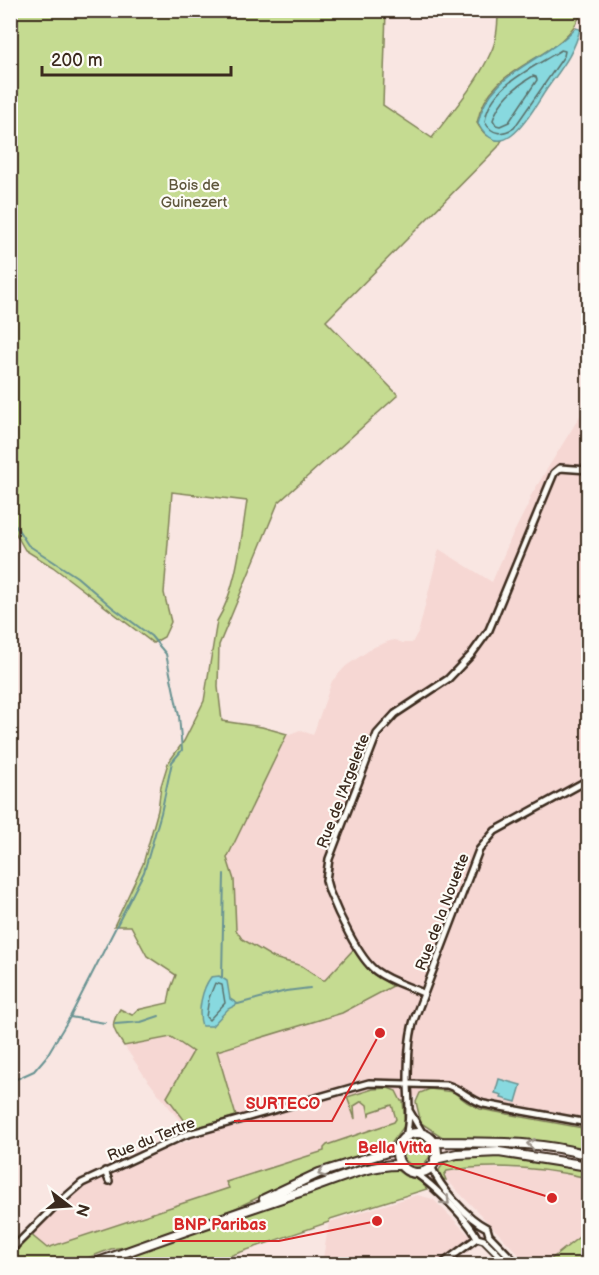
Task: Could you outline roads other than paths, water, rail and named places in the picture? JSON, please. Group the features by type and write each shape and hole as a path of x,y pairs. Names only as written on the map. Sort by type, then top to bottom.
{"main road":[{"path":"236,1213 319,1173 397,1149 406,1137 415,1133 423,1134 433,1142 436,1150 433,1162 424,1172 415,1173 401,1165 397,1157 397,1149"},
{"path":"433,1142 515,1142 569,1149 588,1155"},
{"path":"433,1162 457,1154 499,1152 588,1166"},
{"path":"93,1264 362,1171 388,1164 401,1165"}],"street":[{"name":"Rue de l'Argelette","path":"423,993 383,975 369,964 359,950 328,891 326,880 329,859 377,734 395,714 462,667 481,643 497,614 554,473 560,468 588,470"},
{"name":"Rue de la Nouette","path":"406,1137 411,1030 423,993 479,850 495,831 588,780"},
{"name":"Rue du Tertre","path":"10,1251 67,1195 82,1183 105,1171 185,1135 369,1083 447,1085 458,1088 474,1100 484,1104 588,1123"},
{"name":"Rue de la Nouette","path":"409,1111 416,1126 423,1134"},
{"path":"433,1162 440,1185 481,1226 487,1228 481,1236 442,1264"},
{"name":"Rue du Tertre","path":"105,1171 109,1181"},
{"path":"415,1173 430,1184 508,1264"},
{"path":"481,1226 481,1236"},
{"path":"481,1236 517,1264"}],"water":[{"path":"575,28 580,29 570,54 525,122 507,138 497,140 488,136 478,123 493,91 505,79 563,40"},
{"path":"219,976 227,981 230,999 238,1004 228,1009 212,1026 202,1026 200,1007 203,994 211,977"},
{"path":"499,1079 521,1085 516,1102 501,1098 502,1095 495,1093"}],"waterway":[{"path":"10,517 28,545 77,577 151,636 166,654 179,716 182,750 172,762 161,813 144,872 70,1017"},
{"path":"222,977 224,874"},
{"path":"238,1004 286,991 310,988"},
{"path":"115,1024 141,1022 159,1016"},
{"path":"10,1082 34,1071 46,1057 70,1017 105,1023"}],"place":[{"name":"SURTECO","path":"380,1033"},
{"name":"Bella Vitta","path":"552,1198"},
{"name":"BNP Paribas","path":"377,1221"}],"park label":[{"name":"Bois de Guinezert","path":"194,194"}]}
